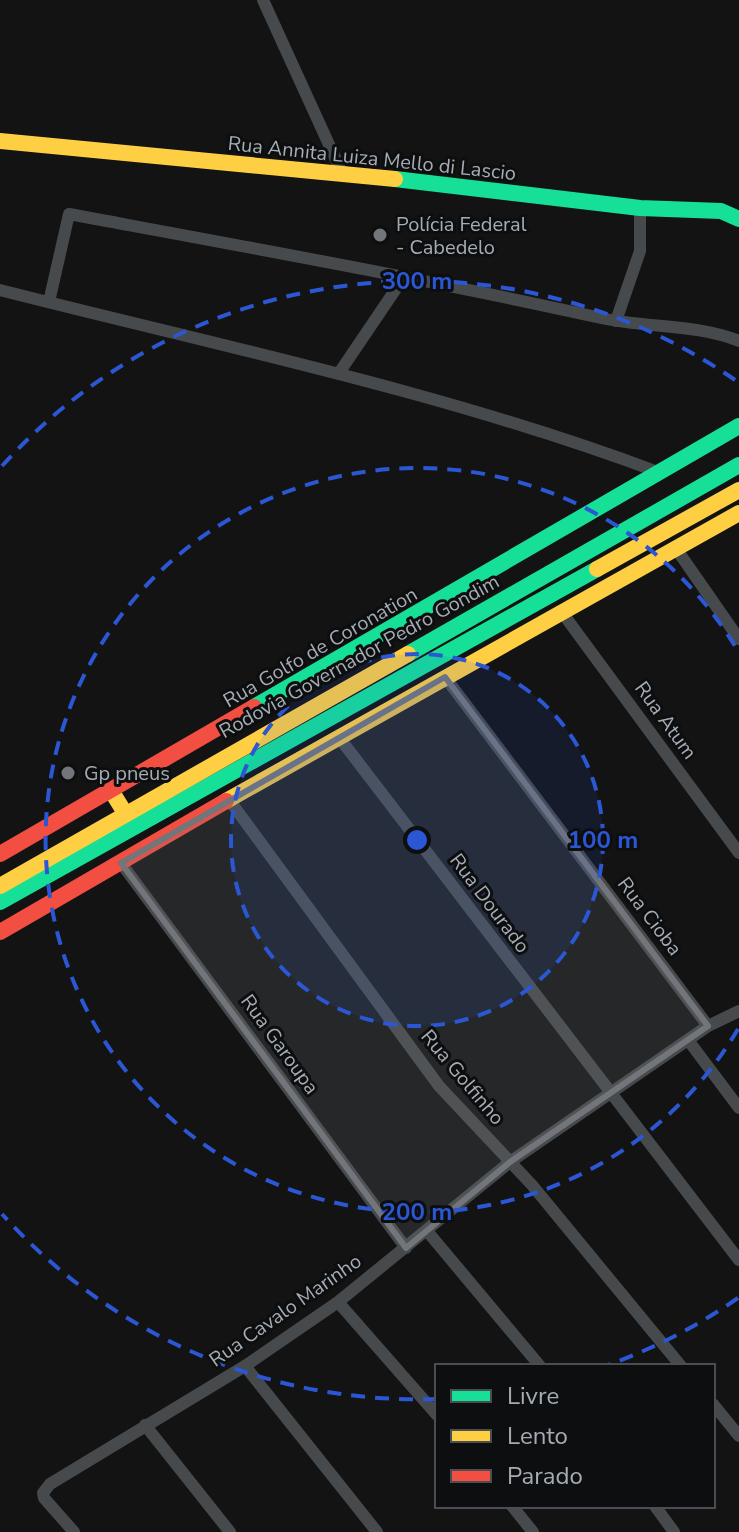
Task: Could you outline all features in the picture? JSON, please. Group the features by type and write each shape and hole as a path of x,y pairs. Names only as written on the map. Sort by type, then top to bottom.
{"main road":[{"name":"Rua Annita Luiza Mello di Lascio","path":"0,141 342,173 640,208 721,211 739,219"},
{"name":"Rua Golfo de Coronation","path":"0,854 112,792 739,426"},
{"name":"Rodovia Governador Pedro Gondim","path":"0,886 739,465"},
{"name":"Rodovia Governador Pedro Gondim","path":"0,902 739,490"},
{"path":"0,932 338,736 739,513"},
{"path":"112,792 125,813"}],"street":[{"path":"263,0 342,173"},
{"path":"616,321 640,251 640,208"},
{"path":"49,302 69,214 404,277 651,328 692,329 739,341"},
{"path":"339,373 404,277"},
{"path":"0,290 339,373 591,447 658,472"},
{"path":"675,547 739,639"},
{"name":"Rua Atum","path":"561,611 739,853"},
{"name":"Rua Cioba","path":"445,677 708,1026"},
{"name":"Rua Dourado","path":"338,736 739,1260"},
{"name":"Rua Golfinho","path":"230,801 439,1086 510,1162 679,1364"},
{"name":"Rua Garoupa","path":"121,863 406,1248"},
{"name":"Rua Cavalo Marinho","path":"74,1532 43,1493 50,1484 245,1366 338,1302 510,1162 708,1026 739,1011"},
{"path":"688,1040 739,1108"},
{"path":"427,1231 538,1364"},
{"path":"338,1302 435,1413"},
{"path":"245,1366 377,1532"},
{"path":"715,1406 739,1436"},
{"path":"145,1425 230,1532"},
{"path":"514,1508 533,1532"},
{"path":"656,1508 674,1532"}],"highlighted area":[{"path":"445,677 708,1026 510,1162 406,1248 121,863"}],"traffic: fast":[{"path":"395,179 640,208 721,211 739,219"},
{"path":"254,707 739,426"},
{"path":"408,654 739,465"},
{"path":"0,902 597,569"}],"traffic: slow":[{"path":"0,141 395,179"},
{"path":"597,569 739,490"},
{"path":"226,801 739,513"},
{"path":"0,886 408,654"},
{"path":"112,792 125,813"}],"traffic: jam":[{"path":"0,854 254,707"},
{"path":"0,932 226,801"}],"place":[{"name":"Polícia Federal - Cabedelo","path":"380,235"},
{"name":"Gp pneus","path":"68,773"}]}
